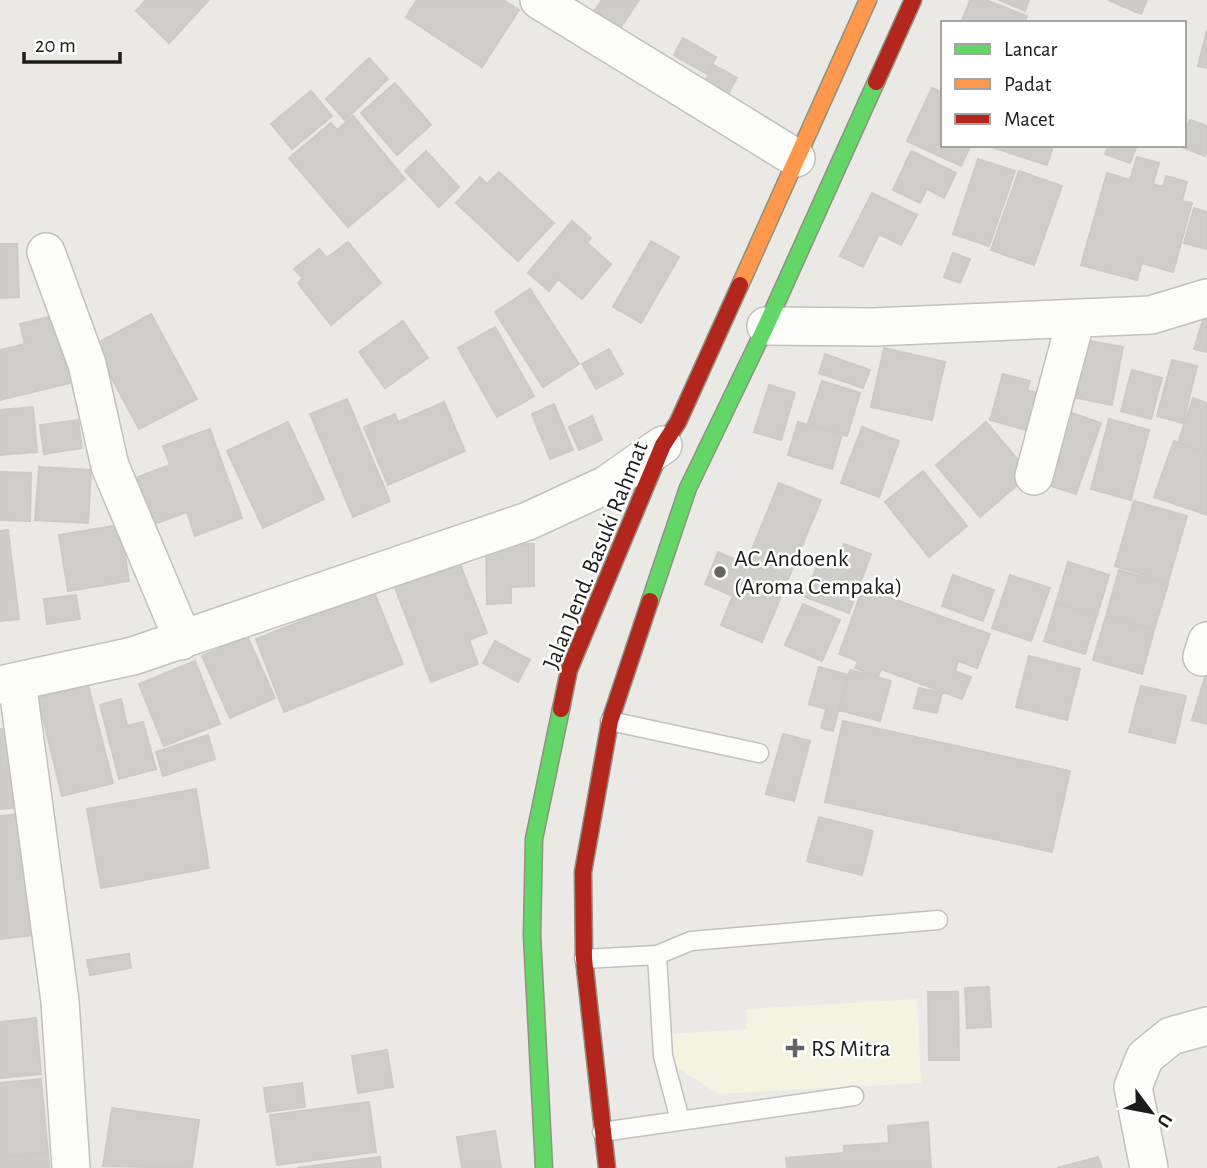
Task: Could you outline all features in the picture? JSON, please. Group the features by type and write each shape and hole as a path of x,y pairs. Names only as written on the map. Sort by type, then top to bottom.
{"main road":[{"name":"Jalan Jend. Basuki Rahmat","path":"544,1168 548,1141 532,934 534,839 569,670 663,446 678,422 704,366 868,0"},
{"path":"607,1168 596,1133 584,959 583,872 610,721 688,488 766,326 913,0"}],"street":[{"path":"539,0 796,158"},
{"path":"46,252 87,364 110,466 176,623 181,641"},
{"path":"766,326 874,327 1151,315 1207,298"},
{"path":"1034,476 1076,319"},
{"path":"71,1168 60,1000 8,683 133,656 528,521 606,485 663,446"},
{"path":"1149,1168 1133,1087 1145,1057 1171,1036 1207,1026"}],"lane":[{"path":"610,721 759,752"},
{"path":"584,959 657,955 691,941 938,920"},
{"path":"657,955 663,1056 680,1120"},
{"path":"596,1133 854,1096"}],"shaded area":[{"name":"RS Mitra","path":"917,999 921,1083 718,1094 670,1063 669,1034 747,1029 746,1009"}],"building":[{"path":"146,0 209,0 169,43 136,11"},
{"path":"417,0 503,0 519,10 482,67 406,17"},
{"path":"602,0 639,0 610,43 584,26"},
{"path":"970,0 986,0 1027,16 1026,21 962,21"},
{"path":"999,0 1029,0 1025,11"},
{"path":"1108,0 1147,0 1141,14"},
{"path":"1207,30 1207,68 1198,66"},
{"path":"683,38 716,57 707,74 674,55"},
{"path":"369,58 388,79 345,120 326,99"},
{"path":"714,65 737,78 723,103 700,90"},
{"path":"395,83 431,125 397,155 361,113"},
{"path":"932,88 941,92 941,147 970,147 961,166 907,141"},
{"path":"311,91 332,116 292,149 271,124"},
{"path":"353,116 405,179 348,227 289,158 331,123 337,130"},
{"path":"1190,120 1207,126 1205,156 1182,147 1186,147 1186,129"},
{"path":"991,147 1053,147 1047,165"},
{"path":"1108,147 1136,147 1130,163 1105,154"},
{"path":"426,151 459,187 439,207 405,171"},
{"path":"911,151 956,173 944,198 927,189 920,203 893,190"},
{"path":"1137,157 1159,163 1153,184 1163,187 1166,176 1187,182 1182,201 1192,203 1173,272 1142,263 1137,280 1081,265 1107,173 1130,180"},
{"path":"978,159 1015,171 989,246 953,234"},
{"path":"1019,171 1062,186 1034,265 991,250"},
{"path":"499,172 554,223 518,261 456,203 480,177 487,184"},
{"path":"872,193 917,215 901,245 879,234 863,267 840,256"},
{"path":"1194,208 1207,212 1207,249 1184,243"},
{"path":"572,221 591,238 587,243 611,264 582,299 558,279 549,291 528,273"},
{"path":"651,241 679,257 641,323 613,307"},
{"path":"348,242 381,283 331,325 298,283 303,278 294,269 319,249 327,258"},
{"path":"0,244 17,244 19,297 0,298"},
{"path":"953,253 970,259 960,283 944,277"},
{"path":"530,289 579,364 543,387 495,312"},
{"path":"1207,307 1207,352 1194,349"},
{"path":"151,314 197,399 139,429 94,345"},
{"path":"53,316 70,383 0,400 0,350 25,344 20,324"},
{"path":"403,321 428,358 385,388 359,352"},
{"path":"495,327 534,396 497,417 458,348"},
{"path":"1084,340 1123,347 1112,405 1073,397"},
{"path":"884,348 945,362 932,420 871,407"},
{"path":"609,349 623,374 596,389 582,364"},
{"path":"825,354 870,370 863,388 819,373"},
{"path":"1172,360 1197,366 1183,423 1157,416"},
{"path":"1132,370 1162,378 1151,419 1121,411"},
{"path":"1003,374 1030,381 1027,390 1043,395 1033,432 990,420"},
{"path":"822,381 860,393 847,436 808,423"},
{"path":"769,385 795,393 781,440 754,432"},
{"path":"1193,398 1207,403 1207,453 1178,443"},
{"path":"347,399 390,501 353,517 310,414"},
{"path":"444,402 465,451 388,485 364,427 395,414 398,422"},
{"path":"554,404 573,450 550,459 532,414"},
{"path":"33,407 37,452 0,455 0,410"},
{"path":"1069,412 1101,423 1076,494 1045,484"},
{"path":"592,416 602,440 579,450 569,427"},
{"path":"1109,419 1149,430 1131,500 1091,489"},
{"path":"78,420 82,448 44,454 40,425"},
{"path":"288,422 324,499 263,528 227,451"},
{"path":"798,422 842,435 832,469 788,455"},
{"path":"986,422 1030,474 980,517 936,465"},
{"path":"862,427 899,441 879,497 841,483"},
{"path":"210,429 242,518 195,536 187,512 146,527 130,480 170,465 163,446"},
{"path":"1174,441 1207,453 1207,515 1154,497"},
{"path":"39,467 91,470 88,523 35,520"},
{"path":"923,471 967,526 929,557 885,502"},
{"path":"0,472 31,473 30,521 0,520"},
{"path":"779,483 821,500 762,642 721,625 733,596 705,584 718,552 746,564"},
{"path":"1134,501 1187,516 1168,582 1115,566"},
{"path":"120,525 129,581 68,591 59,535"},
{"path":"8,530 19,619 0,621 0,531"},
{"path":"534,544 534,586 511,587 511,603 487,604 486,545"},
{"path":"844,544 871,554 849,613 805,597 821,555 838,561"},
{"path":"458,559 487,633 469,640 478,664 431,682 394,585"},
{"path":"1068,562 1109,575 1097,615 1056,603"},
{"path":"1119,570 1168,584 1154,630 1106,616"},
{"path":"953,575 994,590 983,621 942,606"},
{"path":"1010,575 1050,588 1031,641 992,628"},
{"path":"863,588 990,634 977,668 958,661 955,671 971,677 962,699 881,669 878,677 855,668 858,661 839,654"},
{"path":"374,592 403,664 284,712 256,639"},
{"path":"76,595 80,619 47,624 44,599"},
{"path":"1056,603 1097,615 1085,654 1044,641"},
{"path":"803,604 840,620 822,661 785,645"},
{"path":"1106,616 1154,630 1142,674 1093,660"},
{"path":"247,636 275,698 230,718 202,656"},
{"path":"495,641 530,660 518,682 483,663"},
{"path":"1029,656 1080,669 1067,720 1016,707"},
{"path":"195,661 220,724 164,746 139,684"},
{"path":"819,667 848,675 833,731 821,728 826,709 809,704"},
{"path":"850,670 891,681 880,721 839,710"},
{"path":"1207,670 1207,724 1192,720"},
{"path":"88,685 113,783 62,796 38,698"},
{"path":"1141,686 1186,696 1175,743 1129,732"},
{"path":"919,688 942,693 937,713 914,708"},
{"path":"121,699 127,726 143,722 156,769 119,779 100,705"},
{"path":"843,721 1070,771 1052,852 825,802"},
{"path":"17,728 24,807 0,809 0,729"},
{"path":"783,734 810,741 794,801 766,794"},
{"path":"208,735 215,759 163,776 156,752"},
{"path":"196,789 209,868 101,888 87,809"},
{"path":"22,814 34,935 0,939 0,816"},
{"path":"819,817 873,831 862,875 807,861"},
{"path":"129,954 131,968 90,975 87,960"},
{"path":"989,987 991,1027 967,1028 965,988"},
{"path":"928,992 958,992 959,1060 929,1060"},
{"path":"36,1018 41,1074 0,1078 0,1022"},
{"path":"387,1050 393,1087 358,1093 352,1056"},
{"path":"41,1079 48,1153 0,1158 0,1083"},
{"path":"302,1083 305,1107 267,1112 264,1088"},
{"path":"369,1102 376,1152 277,1165 270,1115"},
{"path":"112,1108 199,1120 192,1168 103,1166"},
{"path":"928,1122 931,1168 787,1168 786,1158 844,1153 844,1146 889,1143 888,1126"},
{"path":"495,1131 501,1168 462,1168 457,1137"},
{"path":"48,1153 49,1168 0,1168 0,1158"},
{"path":"380,1157 381,1168 297,1168"},
{"path":"1098,1157 1102,1168 1057,1168"}],"traffic: fast":[{"path":"650,601 688,488 766,326 876,82"},
{"path":"544,1168 532,935 534,839 561,709"}],"traffic: slow":[{"path":"740,285 868,0"}],"traffic: jam":[{"path":"876,82 913,0"},
{"path":"561,709 569,670 663,445 678,422 740,285"},
{"path":"607,1168 584,959 583,872 610,721 650,601"}],"place":[{"name":"AC Andoenk (Aroma Cempaka)","path":"720,572"},
{"name":"RS Mitra","path":"795,1048"}]}
